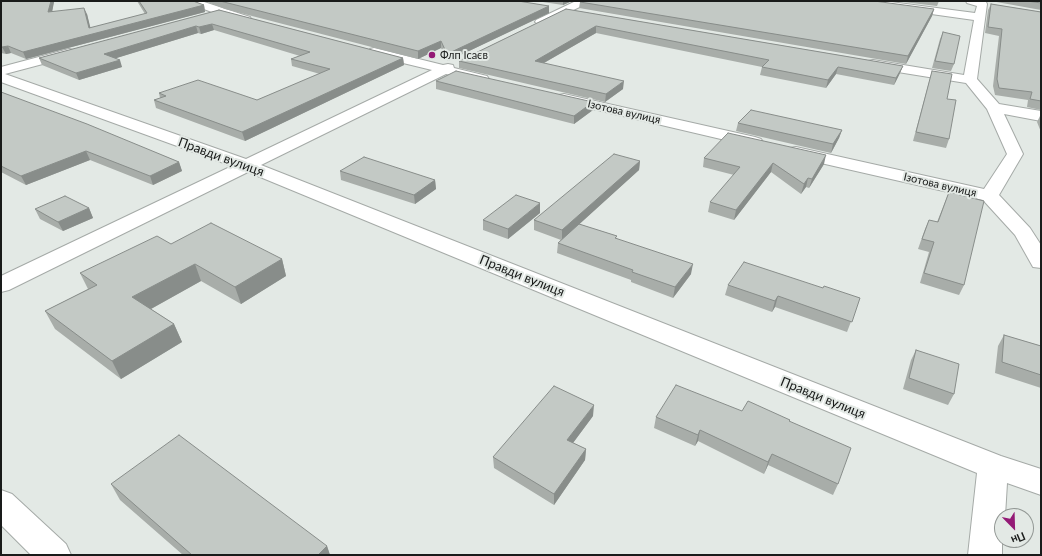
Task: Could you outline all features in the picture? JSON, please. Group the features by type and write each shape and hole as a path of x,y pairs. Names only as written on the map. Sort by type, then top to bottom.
{"street":[{"path":"192,1 221,12 259,22"},
{"path":"860,1 981,7 970,80"},
{"path":"543,7 564,11"},
{"path":"528,28 564,11 586,8"},
{"path":"198,18 221,12"},
{"path":"359,48 443,70 497,82"},
{"path":"1,71 77,51"},
{"path":"1,285 464,60"},
{"path":"861,62 970,80 994,108 1015,154 989,196 1023,232 1041,262"},
{"name":"Правди вулиця","path":"1,77 248,166 993,466 1041,482"},
{"name":"Ізотова вулиця","path":"551,95 766,144"},
{"path":"994,108 1041,116"},
{"name":"Ізотова вулиця","path":"781,148 989,196"},
{"path":"985,555 993,466"},
{"path":"1,504 54,555"}],"building":[{"path":"1,1 51,1 48,12 84,8 89,28 147,13 139,1 193,1 204,5 23,52 8,46 1,47"},
{"path":"220,1 518,1 549,6 447,54 441,41 418,51"},
{"path":"874,1 934,9 908,56 580,2"},
{"path":"1027,1 1041,1 1041,3"},
{"path":"991,4 1041,12 1041,101 1030,99 1032,92 999,88 997,79 1002,29 988,27"},
{"path":"566,9 903,66 896,78 838,67 828,80 762,67 769,60 596,26 535,61 624,81 606,94 459,61"},
{"path":"219,10 403,58 242,132 154,100 166,96 159,93 198,80 257,100 330,69 291,59 310,52 212,24 199,27 196,26 104,54 120,60 76,73 39,58"},
{"path":"943,32 960,36 954,64 935,61"},
{"path":"456,71 593,102 574,116 436,81"},
{"path":"932,71 952,74 947,99 956,100 949,139 916,132"},
{"path":"1,92 87,124 179,162 150,176 86,151 21,176 1,166"},
{"path":"751,110 842,130 833,144 738,123"},
{"path":"728,133 826,155 812,179 808,178 804,184 773,163 736,210 710,202 740,167 704,158"},
{"path":"614,154 640,161 562,230 534,220"},
{"path":"364,157 435,180 414,195 340,171"},
{"path":"949,192 984,201 964,285 924,273 934,242 922,239 929,220 938,222"},
{"path":"516,195 540,203 508,229 483,220"},
{"path":"65,196 89,208 58,222 35,209"},
{"path":"211,223 282,259 235,287 195,264 132,297 174,324 112,361 45,311 97,285 80,273 157,236 171,244"},
{"path":"579,224 617,236 615,238 693,264 675,287 558,243"},
{"path":"744,262 823,288 824,286 860,298 852,322 778,296 775,301 728,285"},
{"path":"1004,335 1041,346 1041,375 1002,362"},
{"path":"916,350 959,364 954,394 909,378"},
{"path":"676,385 742,411 748,401 851,448 838,484 772,454 768,462 700,430 698,435 656,417"},
{"path":"554,386 594,405 567,440 586,449 554,494 493,457"},
{"path":"179,435 327,546 318,555 192,555 111,484"}],"place":[{"name":"Флп Ісаєв","path":"432,55"}]}
